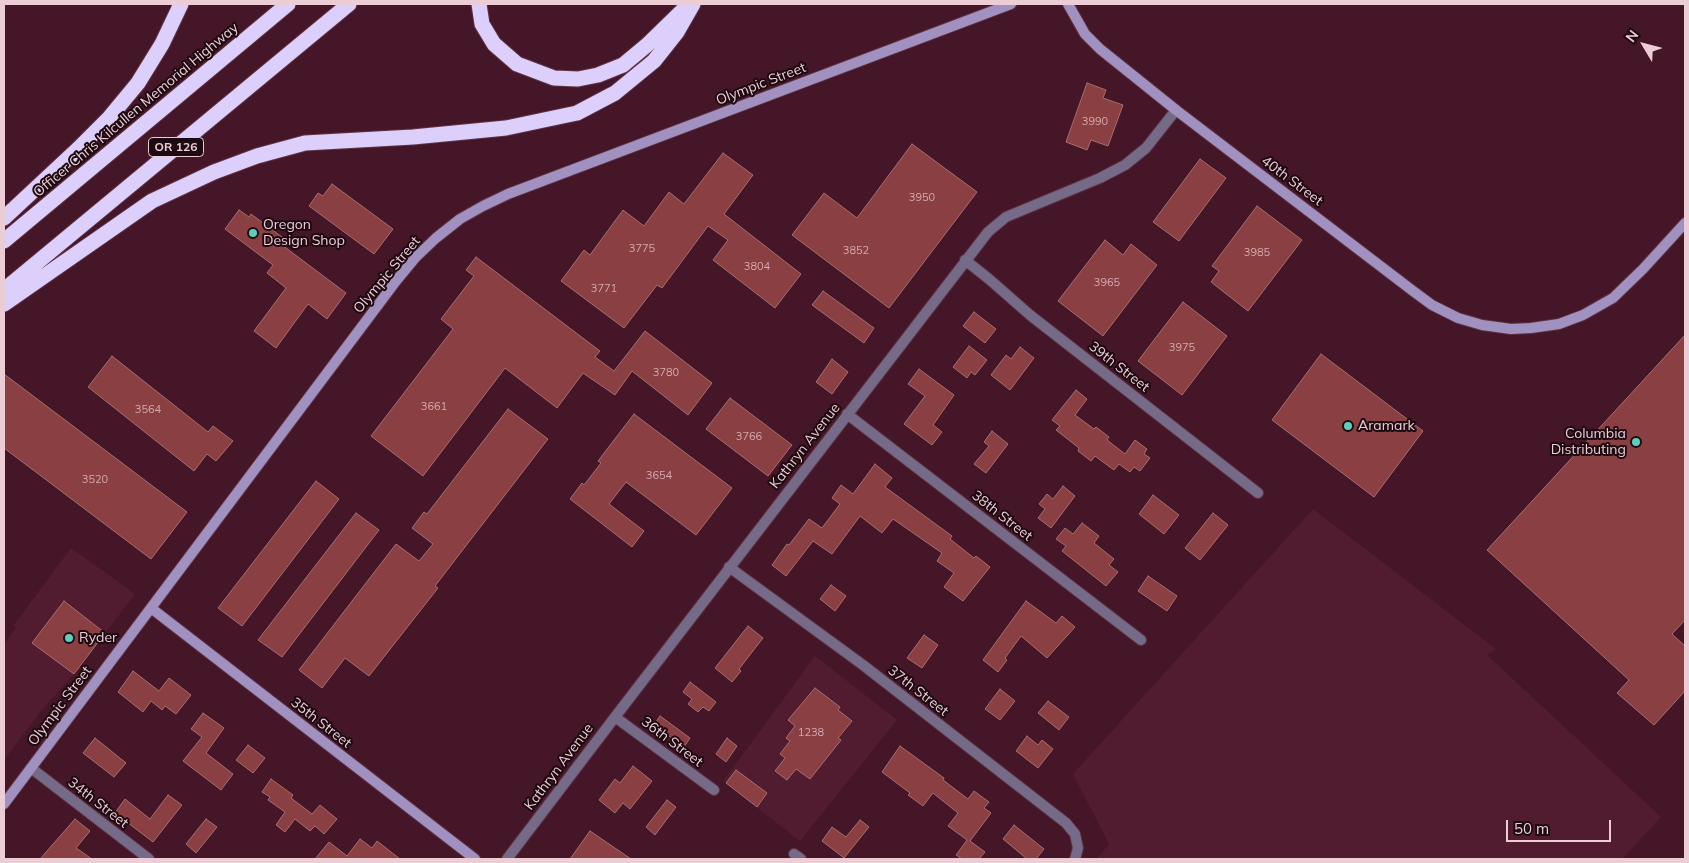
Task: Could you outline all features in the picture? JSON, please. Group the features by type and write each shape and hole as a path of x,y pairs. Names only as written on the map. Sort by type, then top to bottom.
{"highway":[{"path":"4,218 109,118 138,83 162,44 182,4"},
{"name":"Officer Chris Kilcullen Memorial Highway","path":"4,241 288,4"},
{"name":"OR 126","path":"4,290 349,4"},
{"path":"479,4 482,24 494,44 517,64 554,78 578,79 598,75 623,65 648,45 689,4"},
{"path":"4,304 152,201 214,172 258,156 305,143 413,138 506,128 577,113 615,94 654,61 677,32 693,4"}],"main road":[{"name":"Olympic Street","path":"4,804 396,281 436,238 460,219 508,194 1011,4"},
{"name":"40th Street","path":"1068,4 1085,34 1100,49 1176,110 1432,304 1458,318 1482,325 1512,329 1559,324 1575,318 1612,298 1643,269 1685,223"},
{"name":"35th Street","path":"150,608 475,859"}],"street":[{"name":"Kathryn Avenue","path":"507,859 614,716 988,232 1006,217 1100,178 1125,165 1146,148 1176,110"},
{"name":"39th Street","path":"965,260 1030,315 1258,492"},
{"name":"38th Street","path":"847,414 1141,640"},
{"name":"37th Street","path":"729,567 863,665 1066,823 1075,834 1078,848 1074,859"},
{"name":"36th Street","path":"614,716 714,790"},
{"name":"34th Street","path":"31,768 150,859"}],"shaded area":[{"path":"1313,509 1496,649 1487,655 1661,817 1622,859 1097,859 1109,844 1073,774"},
{"path":"71,548 135,594 74,674 41,711 4,760 4,644 16,628 13,626"},
{"path":"815,656 897,720 800,841 723,781"}],"building":[{"path":"1087,83 1106,90 1103,98 1123,105 1108,146 1091,140 1087,150 1066,142"},
{"path":"912,144 977,192 889,308 792,235 824,193 857,218"},
{"path":"723,153 753,175 724,214 801,274 775,308 713,260 728,240 708,226 662,288 657,285 624,328 561,281 584,250 590,255 623,210 644,226 669,192 684,204"},
{"path":"1200,159 1226,178 1179,241 1153,222"},
{"path":"332,184 393,229 374,254 309,206 318,193 323,196"},
{"path":"1257,206 1302,240 1248,311 1211,282 1219,271 1212,266"},
{"path":"239,210 249,217 251,214 282,237 278,242 346,293 327,319 308,304 276,348 254,331 286,288 267,273 273,265 225,229"},
{"path":"1105,240 1123,255 1131,244 1157,265 1103,336 1058,301"},
{"path":"476,257 600,351 595,357 614,371 645,331 712,383 688,415 632,371 615,395 583,373 557,408 505,368 423,476 371,436 453,329 441,319 474,276 466,270"},
{"path":"823,291 874,328 864,343 812,305"},
{"path":"1183,302 1227,336 1182,395 1138,361"},
{"path":"974,312 996,329 985,343 963,326"},
{"name":"Columbia Distributing","path":"1685,335 1685,620 1672,634 1685,646 1685,691 1654,725 1617,693 1629,680 1487,550"},
{"path":"969,346 987,360 975,375 971,372 967,378 953,367"},
{"path":"1020,347 1034,358 1010,390 991,375 1006,355 1011,359"},
{"name":"Aramark","path":"1321,354 1423,431 1374,497 1272,420"},
{"path":"112,356 208,432 213,426 233,441 216,461 207,454 194,471 88,387"},
{"path":"832,359 848,372 832,394 816,382"},
{"path":"919,369 954,395 933,425 942,432 932,445 904,424 925,396 908,384"},
{"path":"4,374 187,512 151,559 4,448"},
{"path":"1076,390 1087,399 1075,415 1109,437 1107,440 1125,454 1135,440 1147,449 1144,454 1150,458 1140,471 1134,467 1130,472 1119,464 1114,470 1095,456 1091,461 1078,451 1079,448 1056,430 1060,426 1052,420"},
{"path":"730,398 792,445 768,476 706,429"},
{"path":"508,409 548,439 435,586 438,588 369,676 345,658 322,688 299,670 396,544 419,561 433,544 412,528 424,512 427,514"},
{"path":"634,414 732,488 696,535 626,482 609,504 644,531 632,547 570,499 601,463 598,461"},
{"path":"992,431 1008,444 986,473 974,464 989,446 984,442"},
{"path":"875,464 892,478 885,487 952,536 950,539 974,558 976,556 990,567 963,601 944,587 954,573 937,561 942,553 893,519 882,533 860,516 832,554 813,541 786,576 772,565 809,519 822,528 840,504 832,498 841,485 853,494"},
{"path":"316,481 339,499 242,626 218,608"},
{"path":"1063,486 1075,496 1051,528 1038,518 1045,509 1039,504 1047,494 1053,499"},
{"path":"1153,495 1179,515 1164,534 1139,514"},
{"path":"356,513 379,530 282,657 258,640"},
{"path":"1213,513 1228,525 1200,560 1185,548"},
{"path":"1082,523 1099,536 1094,543 1114,559 1109,565 1118,572 1106,586 1062,551 1066,546 1056,539 1065,528 1073,534"},
{"path":"1148,576 1177,596 1167,611 1138,591"},
{"path":"831,585 846,596 835,611 820,599"},
{"name":"Ryder","path":"64,601 105,633 74,674 32,643"},
{"path":"1026,601 1056,623 1062,616 1075,627 1047,658 1021,636 1005,658 1007,660 998,672 983,660"},
{"path":"748,626 763,638 739,669 741,671 732,682 715,668"},
{"path":"924,635 938,645 922,668 907,658"},
{"path":"133,671 159,691 169,678 191,695 176,714 165,706 162,710 151,701 143,712 118,692"},
{"path":"690,682 716,702 709,711 703,707 698,712 688,704 692,699 683,692"},
{"path":"815,688 840,707 838,710 852,721 838,738 841,740 810,779 796,769 787,780 775,771 785,758 780,754 790,741 786,738 795,726 788,720"},
{"path":"1000,689 1015,701 1000,720 985,709"},
{"path":"1048,701 1069,717 1059,730 1038,713"},
{"path":"203,713 224,728 206,753 233,774 221,790 183,761 202,737 191,729"},
{"path":"660,716 690,738 684,747 654,725"},
{"path":"1027,736 1038,745 1042,740 1053,749 1038,768 1016,751"},
{"path":"95,738 126,763 114,777 83,753"},
{"path":"727,738 737,746 726,762 716,754"},
{"path":"248,745 265,758 253,773 236,760"},
{"path":"900,746 944,778 943,780 968,799 974,791 989,802 984,808 991,813 970,841 985,852 979,859 962,859 956,855 967,840 948,826 958,813 933,793 923,806 908,795 910,793 882,772"},
{"path":"633,766 652,781 630,809 623,803 615,813 599,800 615,779 620,783"},
{"path":"736,770 767,793 757,807 726,783"},
{"path":"271,779 293,795 291,798 312,814 320,805 337,819 324,834 315,826 310,831 295,819 285,832 276,825 285,812 268,800 270,797 262,792"},
{"path":"168,795 182,805 153,842 115,813 125,799 150,819"},
{"path":"667,800 676,807 655,835 646,827"},
{"path":"75,819 90,831 76,848 92,859 40,859"},
{"path":"206,819 217,827 196,853 186,844"},
{"path":"860,820 869,827 844,858 822,841 832,827 846,837"},
{"path":"1014,825 1044,849 1036,859 1027,859 1003,839"},
{"path":"590,831 631,859 570,859"},
{"path":"360,839 372,848 377,841 400,859 315,859 329,842 347,856"}],"place":[{"name":"Oregon Design Shop","path":"253,233"},
{"name":"Aramark","path":"1348,426"},
{"name":"Columbia Distributing","path":"1636,442"},
{"name":"Ryder","path":"69,638"}]}
